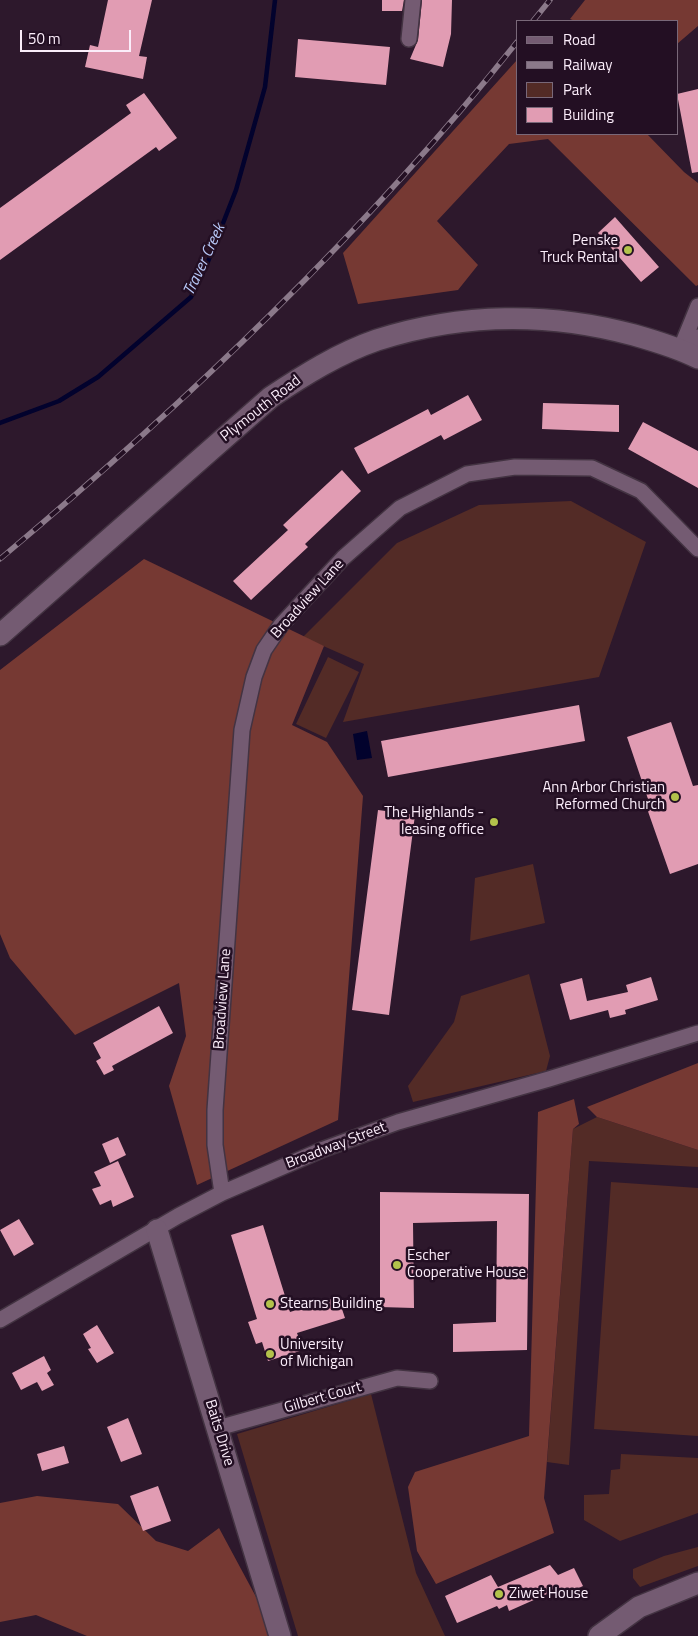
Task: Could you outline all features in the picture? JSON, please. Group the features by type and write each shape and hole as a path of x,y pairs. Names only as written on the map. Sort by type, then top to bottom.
{"main road":[{"name":"Plymouth Road","path":"0,635 263,403 303,376 360,347 392,336 455,322 504,318 551,319 606,328 691,350"},
{"name":"Baits Drive","path":"157,1230 280,1636"},
{"path":"599,1636 639,1607 698,1583"}],"street":[{"path":"410,39 413,0"},
{"path":"691,350 698,306"},
{"name":"Broadview Lane","path":"222,1193 215,1145 215,1110 242,730 254,677 264,650 281,624 344,558 400,508 467,474 515,467 592,468 641,491 698,549"},
{"name":"Broadway Street","path":"0,1320 178,1216 222,1193 324,1149 398,1122 549,1079 698,1033"},
{"name":"Gilbert Court","path":"218,1428 397,1378 430,1381"}],"green space":[{"path":"571,501 646,542 599,677 343,722 364,664 303,637 397,543 479,505"},
{"path":"328,657 359,672 326,738 296,724"},
{"path":"533,864 545,923 470,941 475,878"},
{"path":"529,974 550,1056 546,1071 413,1102 408,1086 454,1022 461,996"},
{"path":"597,1117 698,1150 698,1167 589,1161 569,1465 547,1462 573,1129"},
{"path":"611,1182 698,1188 698,1436 594,1429"},
{"path":"371,1394 416,1573 445,1636 298,1636 237,1434"},
{"path":"621,1454 698,1458 698,1513 620,1541 584,1520 584,1495 609,1494 611,1470 620,1469"},
{"path":"698,1547 698,1566 640,1587 633,1578 633,1569 664,1556"}],"shaded area":[{"path":"585,0 698,0 698,26 678,43 678,20 570,19"},
{"path":"516,61 516,135 648,135 684,172 698,183 698,285 696,286 548,139 509,144 437,221 478,265 458,290 358,304 343,253"},
{"path":"144,559 324,646 292,725 327,742 363,796 338,1120 197,1185 169,1086 186,1036 179,983 75,1035 10,958 0,934 0,670"},
{"path":"698,1063 698,1150 597,1117 587,1107"},
{"path":"574,1099 579,1124 573,1129 544,1498 554,1533 436,1584 417,1551 408,1487 415,1472 529,1436 538,1112"},
{"path":"37,1496 118,1504 156,1541 188,1551 219,1528 262,1608 273,1636 87,1636 36,1615 0,1622 0,1503"}],"water":[{"path":"367,731 372,758 357,760 353,734"}],"building":[{"path":"108,0 152,0 139,56 147,57 143,79 85,67 90,45 98,47"},
{"path":"382,0 404,0 402,11 382,11"},
{"path":"422,0 452,0 451,34 443,67 410,59 418,40"},
{"path":"298,39 390,47 386,85 295,77"},
{"path":"698,89 698,172 692,173 678,94"},
{"path":"144,93 177,138 159,151 156,147 0,260 0,208 131,113 126,105"},
{"name":"Penske Truck Rental","path":"615,217 659,267 641,282 598,233"},
{"path":"468,395 482,420 444,440 441,435 368,474 354,448 428,409 431,415"},
{"path":"543,403 619,405 619,432 542,429"},
{"path":"643,422 698,451 698,488 628,449"},
{"path":"342,470 361,491 305,544 308,547 251,600 233,581 288,530 283,525"},
{"path":"579,705 585,741 388,777 381,741"},
{"name":"Ann Arbor Christian Reformed Church","path":"671,722 693,786 698,785 698,864 670,874 644,800 648,799 627,737"},
{"path":"378,810 415,815 389,1015 352,1010"},
{"path":"651,977 658,1000 625,1010 626,1014 610,1018 608,1010 570,1020 560,984 582,978 587,1001 628,992 626,985"},
{"path":"159,1006 173,1033 112,1066 114,1070 104,1075 96,1061 101,1058 93,1043"},
{"path":"118,1137 126,1155 110,1163 102,1144"},
{"path":"118,1161 134,1197 113,1207 111,1200 100,1205 92,1189 101,1186 94,1172"},
{"name":"Escher Cooperative House","path":"380,1192 529,1194 527,1350 453,1352 453,1324 496,1322 497,1221 413,1223 414,1308 380,1307"},
{"path":"19,1219 34,1244 14,1256 0,1230"},
{"name":"Stearns Building","path":"263,1225 290,1312 338,1297 345,1318 297,1333 303,1350 268,1361 262,1342 256,1344 248,1322 257,1319 231,1235"},
{"path":"97,1325 114,1353 97,1363 88,1349 91,1348 83,1334"},
{"path":"44,1356 51,1370 47,1373 54,1385 42,1391 37,1382 21,1390 12,1373"},
{"path":"128,1418 142,1454 121,1462 107,1427"},
{"path":"64,1446 69,1463 42,1471 37,1454"},
{"path":"158,1486 171,1521 143,1531 130,1496"},
{"name":"Ziwet House","path":"550,1565 558,1575 574,1568 583,1586 566,1594 564,1590 557,1593 554,1591 509,1611 507,1605 499,1609 497,1606 457,1623 445,1596 491,1575 498,1587"}],"waterway":[{"name":"Traver Creek","path":"0,423 59,401 98,377 191,297 207,264 236,190 265,87 275,0"}],"railway":[{"path":"534,20 550,0"},
{"path":"0,559 138,439 272,313 398,181 459,113 516,43"}],"place":[{"name":"Penske Truck Rental","path":"628,250"},
{"name":"Ann Arbor Christian Reformed Church","path":"675,797"},
{"name":"The Highlands - leasing office","path":"494,822"},
{"name":"Escher Cooperative House","path":"397,1265"},
{"name":"Stearns Building","path":"270,1304"},
{"name":"University of Michigan","path":"270,1354"},
{"name":"Ziwet House","path":"499,1594"}]}
